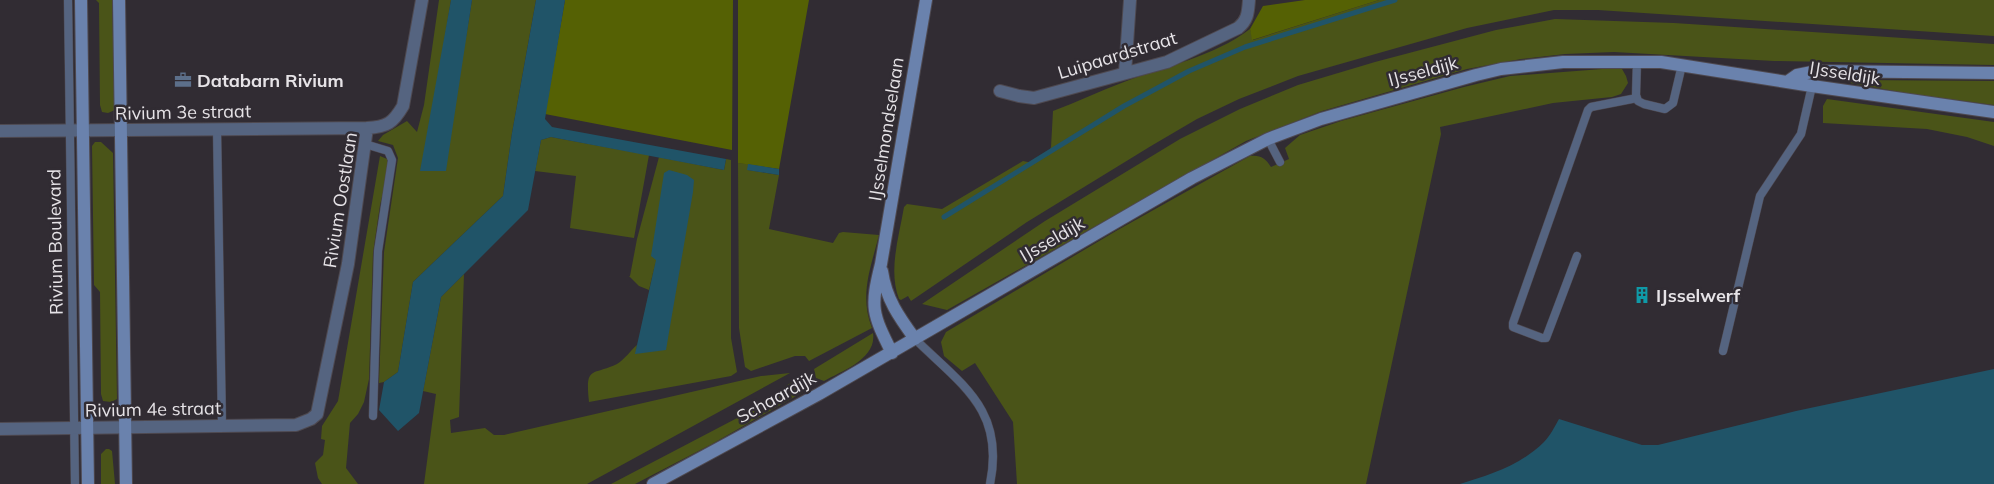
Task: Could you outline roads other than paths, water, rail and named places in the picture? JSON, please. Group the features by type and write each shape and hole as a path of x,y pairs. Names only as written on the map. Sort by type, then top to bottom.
{"street":[{"name":"Rivium Boulevard","path":"81,0 77,131 81,428 88,484"},
{"path":"119,0 126,484"},
{"name":"Rivium Oostlaan","path":"306,421 317,414 336,323 348,264 367,128 382,128 396,118 403,106 422,0"},
{"name":"IJsselmondselaan","path":"892,352 878,326 874,311 874,290 881,264 926,0"},
{"path":"1125,73 1130,0"},
{"name":"Luipaardstraat","path":"1000,90 1034,98 1167,62 1245,23 1249,0"},
{"name":"IJsseldijk","path":"915,339 1192,178 1268,139 1312,122 1378,102 1501,69 1563,62 1637,61 1682,65 1994,112"},
{"path":"1787,82 1797,75 1817,71 1994,73"},
{"name":"Rivium 3e straat","path":"0,131 367,128"},
{"name":"IJsselmondselaan","path":"881,264 884,287 889,301 915,339"},
{"name":"Schaardijk","path":"653,484 819,394 915,339"},
{"name":"Rivium 4e straat","path":"0,429 296,425 306,421"}],"lane":[{"name":"Rivium Boulevard","path":"68,0 77,131"},
{"path":"1637,61 1638,101 1665,109 1670,107 1675,97 1682,65"},
{"path":"1723,351 1760,196 1801,134 1812,86"},
{"path":"1577,256 1546,338 1513,327 1512,323 1588,110 1591,107 1638,98"},
{"path":"217,129 222,426"},
{"path":"1268,139 1280,162"},
{"path":"365,144 388,151 392,160 378,251 372,416"},
{"path":"915,339 968,391 987,418 994,449 990,484"},
{"name":"Rivium Boulevard","path":"75,484 81,428"}],"water":[{"path":"451,0 472,0 446,171 420,171"},
{"path":"536,0 565,0 545,119 552,127 726,159 724,170 551,137 541,140 528,210 441,297 419,413 398,431 379,410 384,382 398,372 413,282 503,196 512,133"},
{"path":"748,164 779,169 779,175 747,170"},
{"path":"669,170 687,175 694,180 666,350 635,354 656,260 651,256 664,173"},
{"path":"1994,369 1994,484 1460,484 1494,473 1525,457 1546,440 1559,419 1642,445 1658,445 1796,411"}],"waterway":[{"path":"944,217 1124,106 1189,71 1245,47 1395,0"}],"place":[{"name":"Databarn Rivium","path":"183,80"},
{"name":"IJsselwerf","path":"1642,295"}]}
